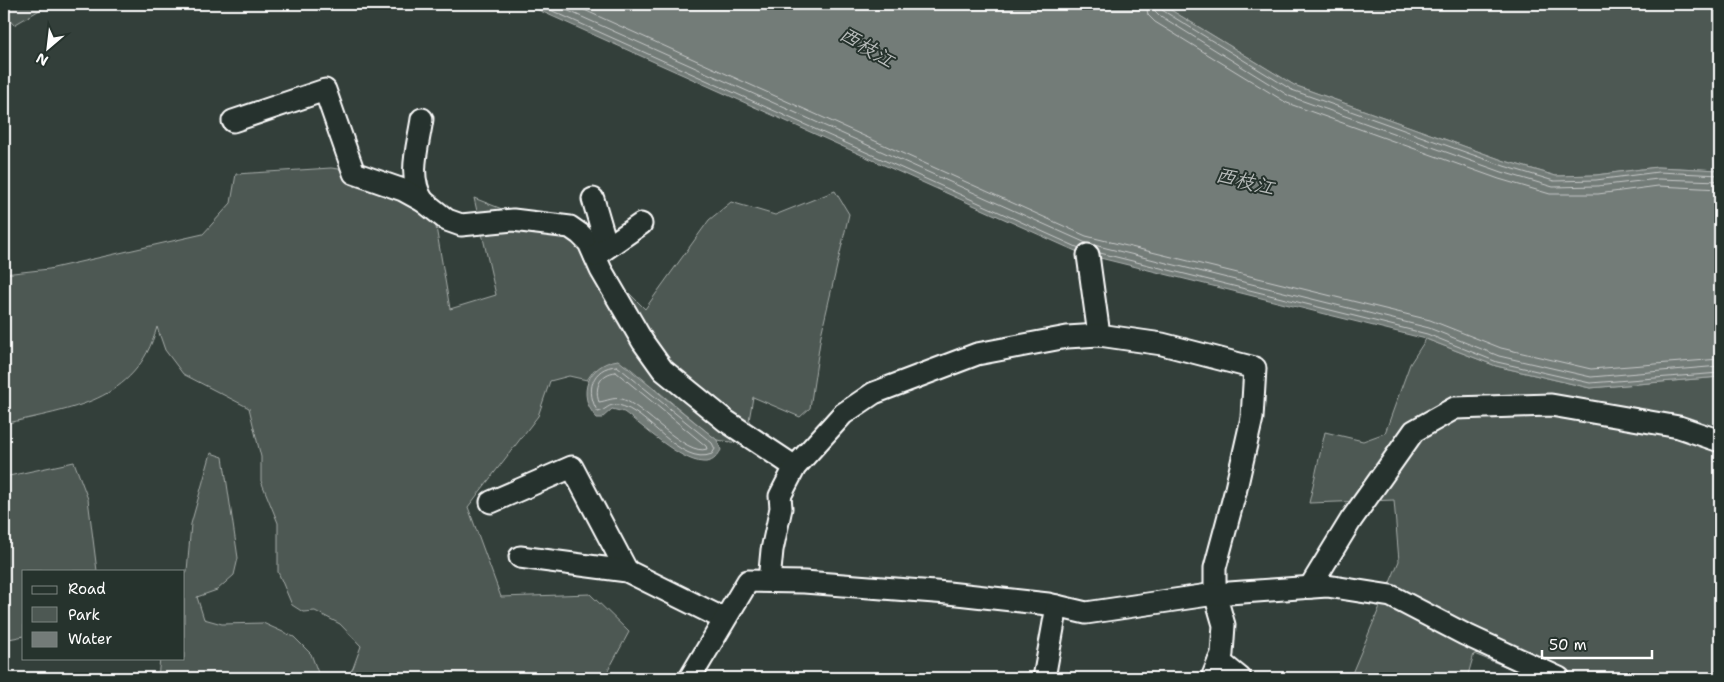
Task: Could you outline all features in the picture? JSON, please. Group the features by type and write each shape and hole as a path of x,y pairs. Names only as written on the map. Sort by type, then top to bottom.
{"street":[{"path":"233,121 325,90 354,173 403,190 423,201 447,220 461,225 513,220 570,227 601,252"},
{"path":"422,119 414,174 415,188 423,201"},
{"path":"593,199 601,252 643,342 663,370 726,421 795,466"},
{"path":"601,252 641,224"},
{"path":"1088,255 1099,335"},
{"path":"769,581 772,550 781,508 780,496 795,466 843,414 874,393 977,354 1067,337 1099,335 1162,344 1255,368 1252,418 1236,493 1215,568 1215,594 1224,625 1222,654 1215,670 1240,678"},
{"path":"1310,588 1351,520 1414,431 1455,408 1551,405 1679,427 1720,441"},
{"path":"491,502 572,467 627,571"},
{"path":"520,557 596,565 627,571 724,620"},
{"path":"690,678 748,581 769,581 948,593 1057,606 1086,613 1215,594 1327,586 1391,596 1464,634 1559,678"},
{"path":"1044,678 1057,606"}],"green space":[{"path":"4,4 50,4 14,25 4,14"},
{"path":"1161,4 1720,4 1720,170 1657,167 1596,175 1556,176 1505,161 1294,85"},
{"path":"331,168 428,180 450,309 496,295 474,198 573,237 645,309 709,220 731,202 775,215 835,191 849,214 821,335 810,408 800,417 753,397 745,444 717,440 626,365 594,370 587,380 569,376 550,381 538,416 468,507 501,597 590,594 629,632 604,678 346,678 353,668 361,646 340,624 315,611 303,612 292,605 278,572 278,523 261,481 261,457 249,408 183,374 165,350 157,327 147,352 134,372 117,387 98,398 76,406 4,424 4,274 49,269 203,234 231,203 236,174"},
{"path":"1426,339 1496,366 1590,388 1720,377 1720,678 1535,678 1474,654 1467,678 1350,678 1399,561 1394,500 1309,503 1325,432 1363,441 1385,433 1410,364"},
{"path":"211,453 223,457 238,558 234,575 217,590 197,597 204,619 222,624 263,623 294,637 311,654 320,678 158,678 160,660 185,660 185,575 187,571 191,524"},
{"path":"74,462 88,499 97,570 22,570 22,636 4,640 4,477"}],"water":[{"name":"西枝江","path":"525,4 1161,4 1294,85 1505,161 1556,176 1596,175 1657,167 1720,170 1720,377 1590,388 1496,366 1426,339 1080,253"},
{"path":"618,360 717,440 721,450 716,457 709,462 703,462 684,456 662,442 624,412 612,409 602,418 597,418 590,409 587,400 588,382 592,374 599,368"}]}
